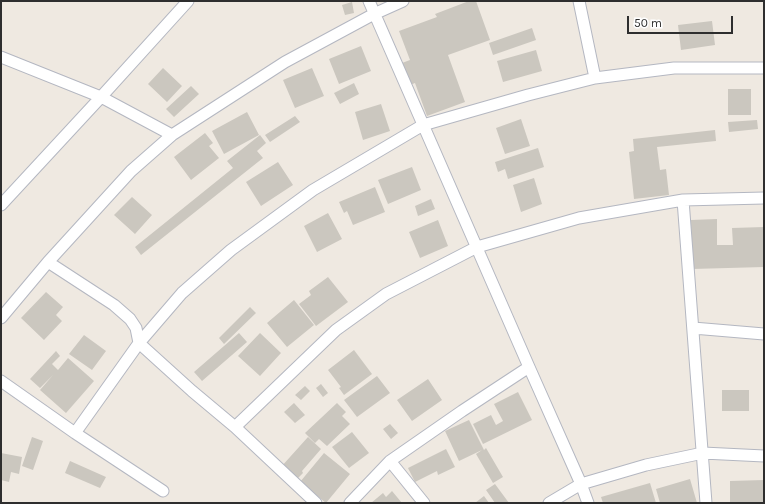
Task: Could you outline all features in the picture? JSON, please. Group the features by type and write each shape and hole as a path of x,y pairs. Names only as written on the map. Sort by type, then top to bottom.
{"street":[{"path":"1,205 188,1"},
{"path":"369,1 588,503"},
{"path":"1,318 48,262 131,171 172,135 285,62 374,14 403,1"},
{"path":"579,1 595,78"},
{"path":"1,57 101,97 172,135"},
{"path":"75,433 140,343 182,293 231,250 313,190 423,125 528,95 595,78 674,68 764,68"},
{"path":"235,427 336,330 386,294 476,247 579,218 683,200 764,198"},
{"path":"683,200 706,503"},
{"path":"48,262 114,305 130,319 136,328 140,343 192,391 235,427 316,503"},
{"path":"693,328 764,334"},
{"path":"350,503 390,461 529,367"},
{"path":"1,381 75,433 163,491"},
{"path":"549,503 581,484 646,465 703,453 764,456"},
{"path":"390,461 424,503"}],"building":[{"path":"469,1 476,1 490,40 448,55 465,102 427,116 415,83 410,85 402,63 410,60 399,31 437,17 435,14"},
{"path":"352,2 354,13 345,15 342,5"},
{"path":"712,21 715,45 681,50 678,25"},
{"path":"532,28 536,40 493,55 489,43"},
{"path":"361,46 371,71 339,84 329,59"},
{"path":"536,50 542,71 503,82 497,61"},
{"path":"163,68 182,86 167,102 148,84"},
{"path":"312,68 324,96 295,108 283,80"},
{"path":"354,83 359,94 340,104 334,93"},
{"path":"191,86 199,94 174,117 166,109"},
{"path":"728,89 751,89 751,115 728,115"},
{"path":"381,104 390,131 363,140 355,112"},
{"path":"247,112 259,135 224,154 212,131"},
{"path":"295,116 300,122 270,142 265,135"},
{"path":"521,119 530,146 505,154 496,128"},
{"path":"757,120 758,129 729,132 728,122"},
{"path":"715,130 716,141 657,147 660,170 666,169 669,195 634,199 629,152 634,151 633,139"},
{"path":"205,133 213,143 209,146 219,158 191,180 174,157"},
{"path":"260,135 266,143 257,151 263,158 141,255 135,247 233,168 227,161"},
{"path":"538,148 544,167 508,179 505,169 498,172 495,162"},
{"path":"278,162 293,185 261,206 246,182"},
{"path":"412,167 421,190 388,204 378,180"},
{"path":"534,178 542,204 521,212 513,185"},
{"path":"375,187 385,212 353,225 347,211 344,213 339,202"},
{"path":"132,197 152,215 135,234 114,215"},
{"path":"431,199 435,209 418,216 415,206"},
{"path":"328,213 342,239 317,252 304,226"},
{"path":"717,219 717,245 733,245 732,228 764,227 764,267 692,269 691,220"},
{"path":"438,220 448,246 420,258 409,232"},
{"path":"328,277 348,302 316,326 299,304 311,295 309,291"},
{"path":"46,292 63,307 56,315 62,321 44,340 21,318"},
{"path":"294,300 314,325 287,347 267,323"},
{"path":"250,307 256,313 224,344 219,338"},
{"path":"239,333 247,342 202,381 194,372"},
{"path":"260,333 281,353 260,376 238,356"},
{"path":"84,335 106,351 92,370 69,354"},
{"path":"354,350 372,374 344,395 339,388 341,387 328,370"},
{"path":"56,351 60,356 52,364 58,370 68,358 94,381 66,413 40,390 53,375 40,388 30,379"},
{"path":"377,376 390,393 357,417 344,400"},
{"path":"428,379 442,400 412,421 397,400"},
{"path":"321,384 328,393 323,397 316,388"},
{"path":"305,386 310,391 301,400 295,395"},
{"path":"722,390 749,390 749,411 722,411"},
{"path":"518,392 532,420 483,444 473,424 491,415 496,425 503,421 494,404"},
{"path":"294,403 305,415 295,423 284,412"},
{"path":"337,403 346,412 342,416 350,424 327,446 319,439 315,443 305,433"},
{"path":"469,420 484,450 486,448 503,477 493,483 476,454 482,450 459,461 445,431"},
{"path":"390,424 398,433 391,439 383,429"},
{"path":"352,432 369,453 349,468 332,447"},
{"path":"32,437 43,441 33,470 22,466"},
{"path":"308,437 321,449 296,480 281,467"},
{"path":"446,449 455,467 438,475 437,471 415,482 408,468"},
{"path":"1,453 22,457 19,474 11,472 9,482 1,480"},
{"path":"324,453 350,474 326,503 300,482"},
{"path":"70,461 106,477 100,488 65,473"},
{"path":"690,479 697,503 660,503 656,489"},
{"path":"764,480 764,503 730,503 730,481"},
{"path":"650,483 656,503 603,503 601,497"},
{"path":"495,484 509,503 495,503 486,490"},
{"path":"392,491 402,503 371,503 383,493 386,497"},
{"path":"484,496 489,503 475,503"}]}
